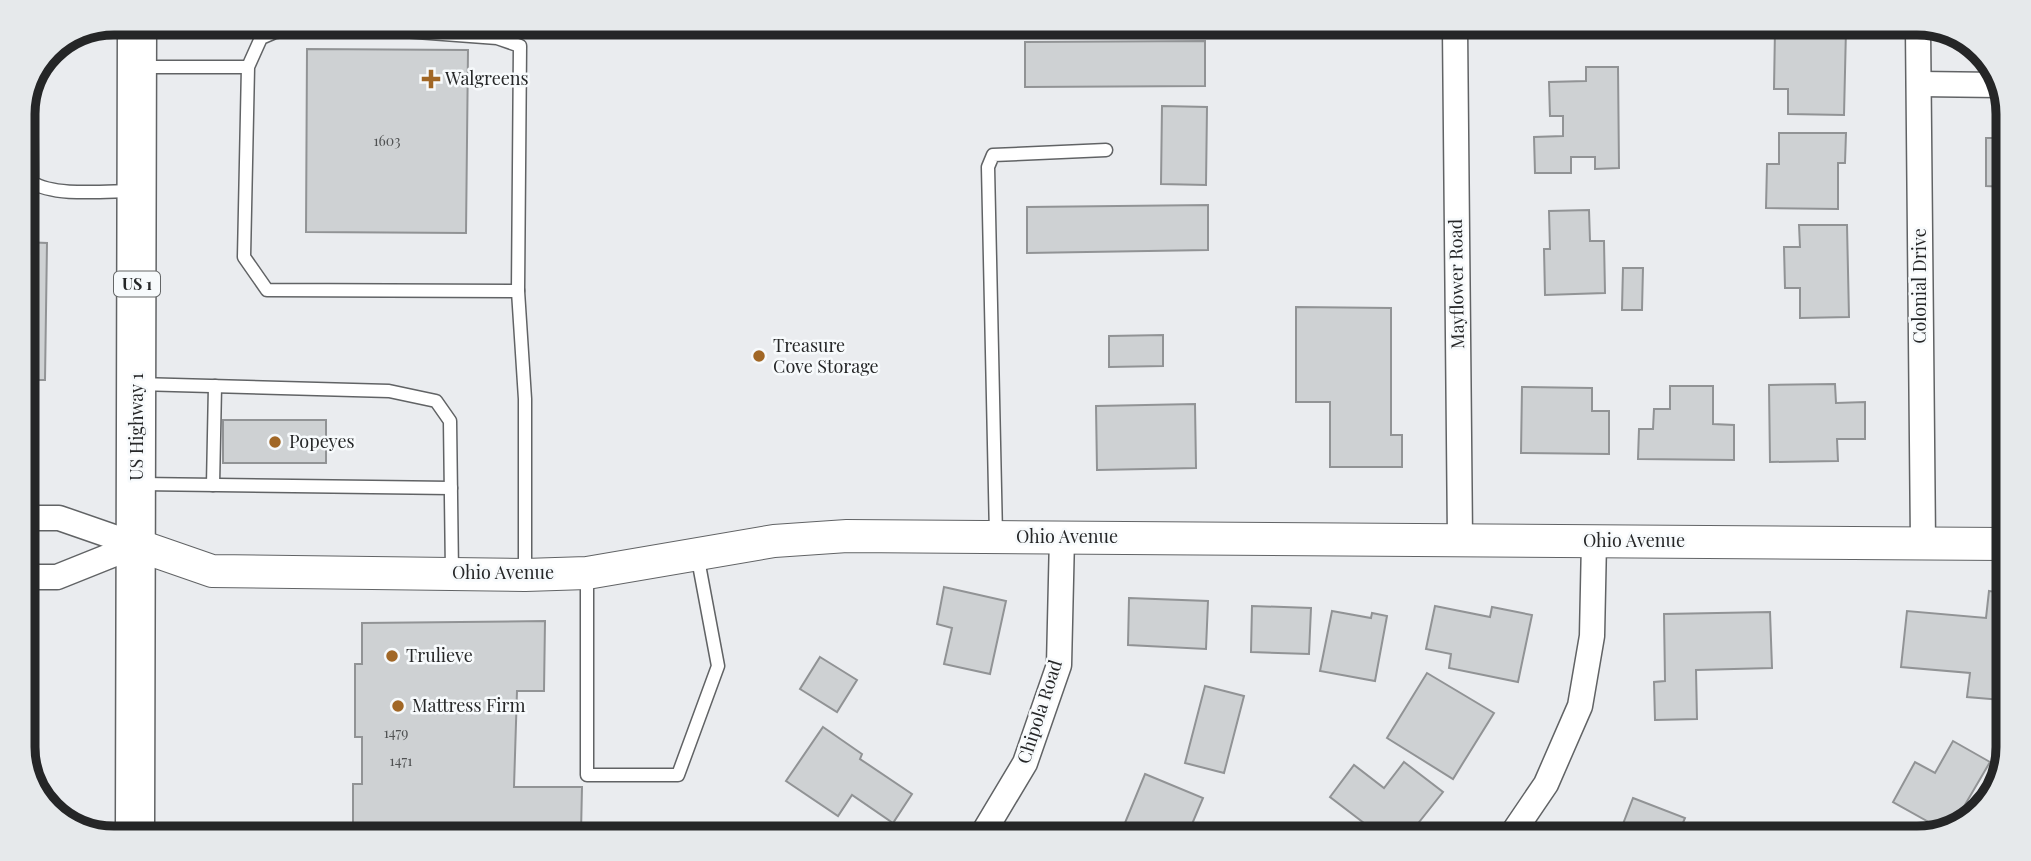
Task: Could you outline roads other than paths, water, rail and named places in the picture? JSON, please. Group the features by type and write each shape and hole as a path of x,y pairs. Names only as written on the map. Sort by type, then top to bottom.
{"main road":[{"name":"US Highway 1","path":"135,826 137,35"}],"street":[{"name":"Mayflower Road","path":"1455,35 1460,540"},
{"name":"Colonial Drive","path":"1918,35 1923,543"},
{"path":"1919,84 1990,85"},
{"name":"Ohio Avenue","path":"35,518 59,518 212,571 525,575 587,573 774,541 847,536 1996,544"},
{"name":"Chipola Road","path":"987,826 1025,763 1059,665 1062,537"},
{"path":"1517,826 1546,784 1580,706 1592,636 1594,541"},
{"path":"35,577 57,577 137,545"}],"lane":[{"path":"268,35 261,38 248,67 244,257 267,290 517,291"},
{"path":"457,35 497,38 520,46 517,291 525,399 525,575"},
{"path":"137,67 248,67"},
{"path":"996,537 988,167 993,155 1106,150"},
{"path":"35,184 40,188 74,191 137,191"},
{"path":"138,384 389,391 436,401 450,421 452,573"},
{"path":"213,485 215,386"},
{"path":"137,484 451,488"},
{"path":"587,573 587,775 678,775 718,666 697,554"}],"place":[{"name":"Walgreens","path":"431,79"},
{"name":"Treasure Cove Storage","path":"759,356"},
{"name":"Popeyes","path":"275,442"},
{"name":"Trulieve","path":"392,656"},
{"name":"Mattress Firm","path":"398,706"}]}
